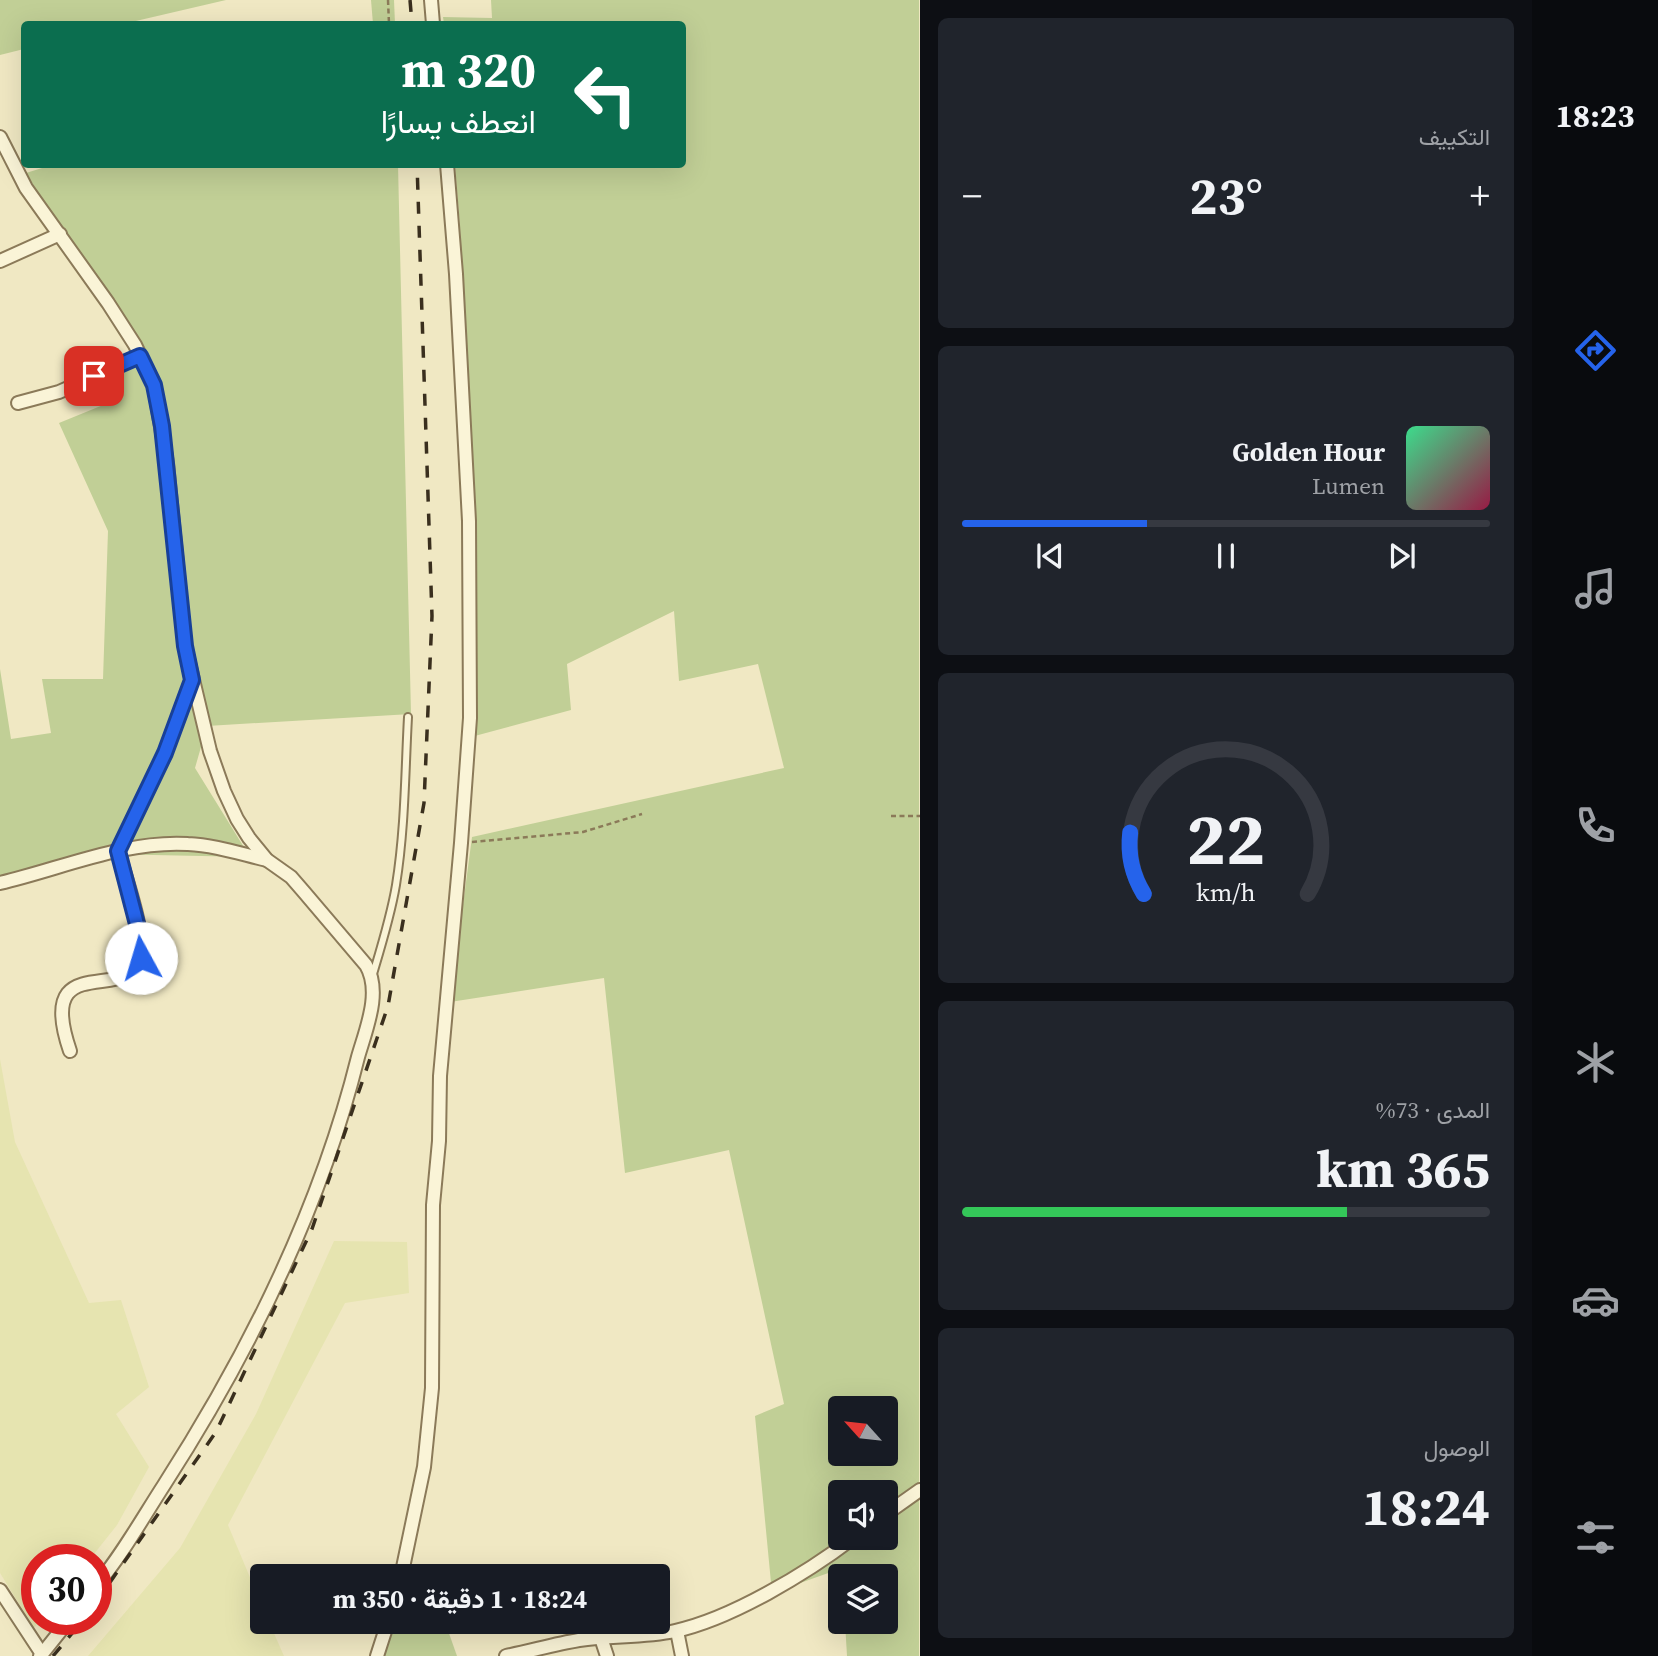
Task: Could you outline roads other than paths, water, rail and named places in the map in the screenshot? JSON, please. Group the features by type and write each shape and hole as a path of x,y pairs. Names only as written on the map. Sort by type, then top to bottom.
{"street":[{"path":"431,0 433,21"},
{"path":"0,137 26,188 108,303 154,385 162,426 185,646 210,751 224,791 237,819 267,860 291,877 372,975 374,991 341,1124 312,1202 271,1296 204,1421 112,1563"},
{"path":"404,1564 424,1467 432,1388 433,1205 439,1141 440,1076 470,719 469,521 456,274 447,168"},
{"path":"0,261 60,234"},
{"path":"18,403 59,392 140,356"},
{"path":"71,1051 61,1012 71,989 80,984 124,978 141,958 138,928 118,851 165,753 192,680"},
{"path":"0,883 118,851 185,844 204,845 267,860"},
{"path":"898,1505 919,1490"},
{"path":"506,1656 551,1651 601,1638 677,1631 715,1618 764,1594 806,1571 836,1550"},
{"path":"0,1590 41,1655 57,1635"},
{"path":"677,1631 682,1656"},
{"path":"377,1656 384,1634"},
{"path":"601,1638 607,1656"}],"lane":[{"path":"372,975 396,886 403,819 408,717"}],"railway":[{"path":"410,0 412,21"},
{"path":"112,1579 216,1432 312,1229 388,1006 424,803 432,616 417,168"},
{"path":"53,1656 71,1635"}]}
